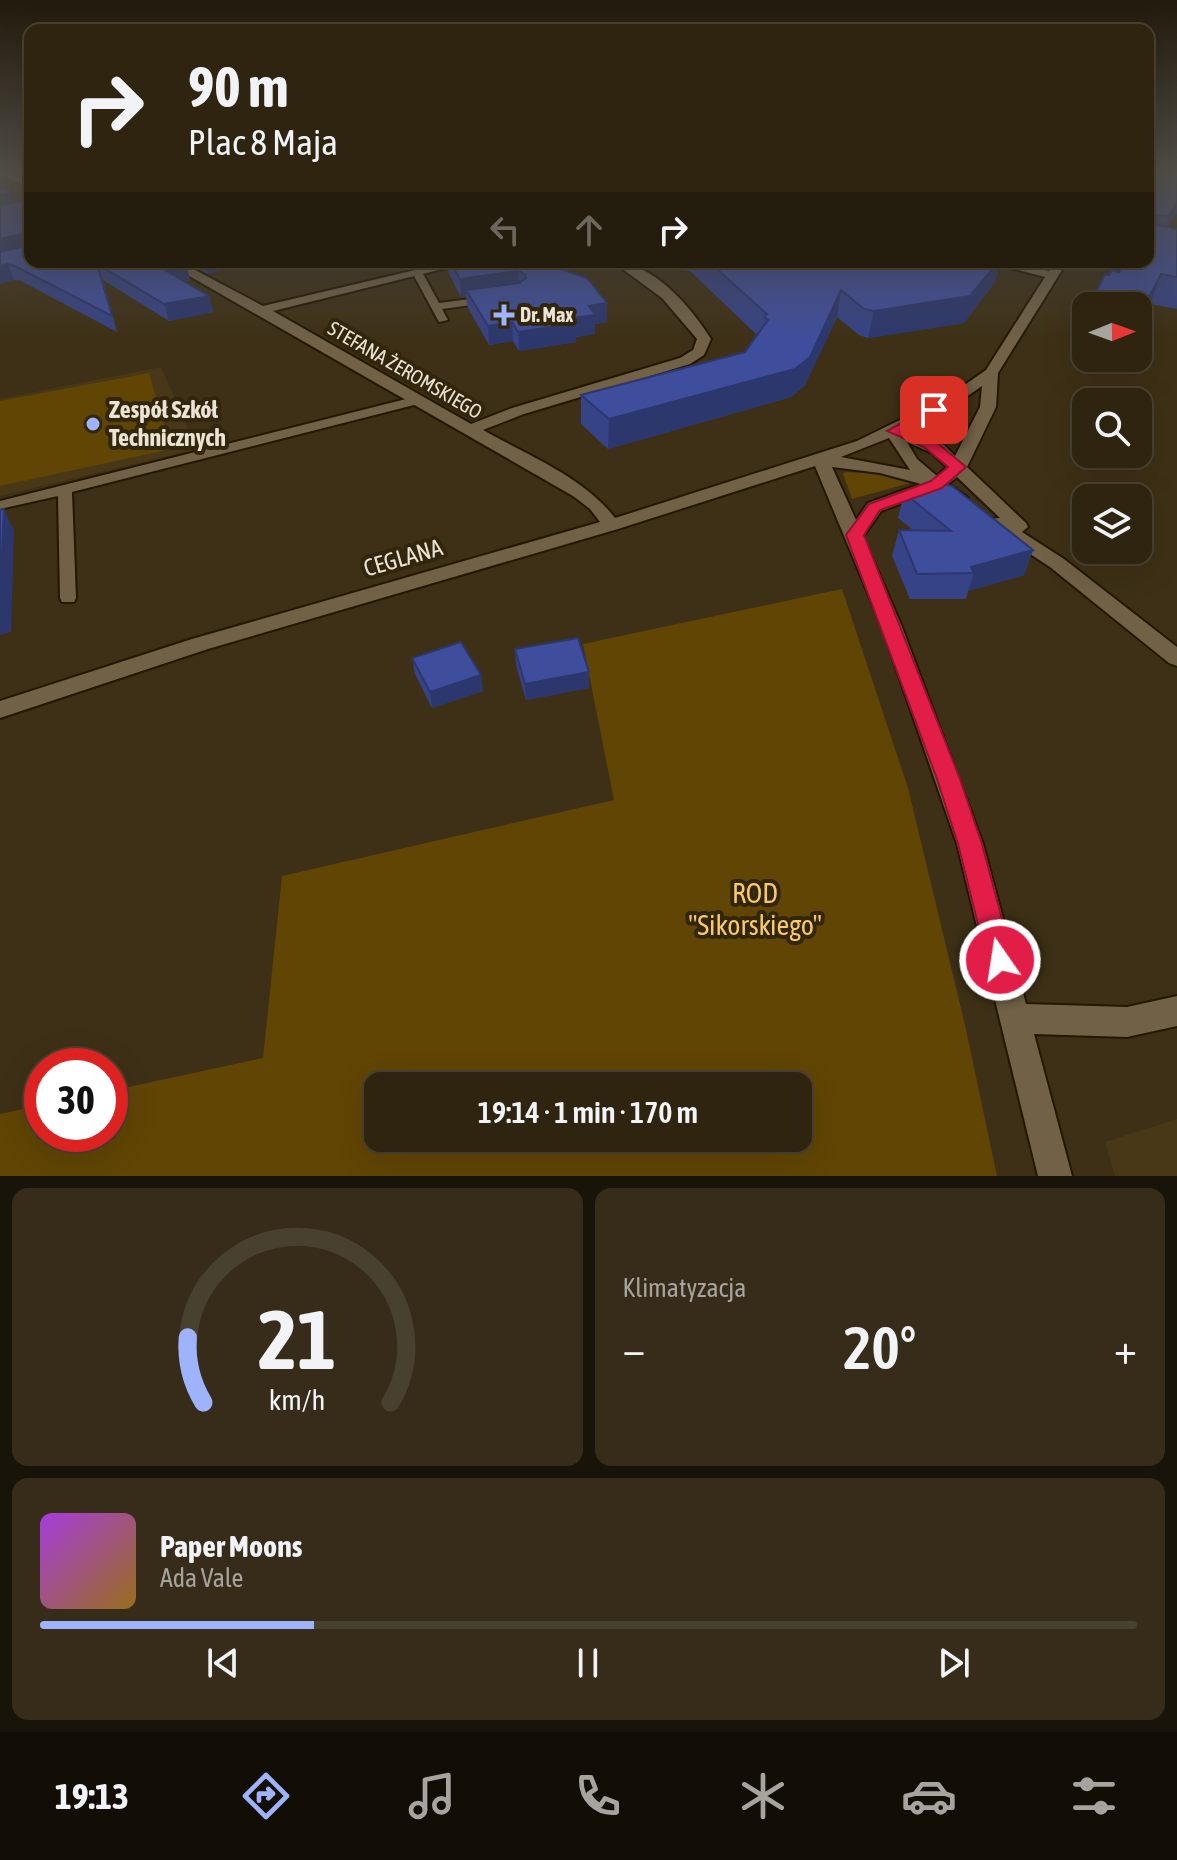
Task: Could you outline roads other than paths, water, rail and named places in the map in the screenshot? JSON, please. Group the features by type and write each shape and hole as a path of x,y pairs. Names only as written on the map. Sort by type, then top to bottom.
{"street":[{"name":"STEFANA ŻEROMSKIEGO","path":"182,268 261,310 588,499 611,525"},
{"path":"261,310 442,268"},
{"path":"470,430 518,411 685,361 699,352 704,339 692,322 649,281 628,268"},
{"path":"1020,268 1051,275"},
{"path":"855,535 874,507 937,484 958,467 988,407 991,373 1007,352 1056,268"},
{"name":"CEGLANA","path":"0,710 215,639 611,525 821,460 895,431 954,399 991,373"},
{"path":"895,431 930,444 1057,563"},
{"path":"895,431 903,454 937,484 1057,563 1177,658"},
{"path":"821,460 900,472 937,484"},
{"path":"821,460 855,535 953,792 986,902 1055,1176"},
{"path":"1014,1018 1127,1022 1177,1011"}],"lane":[{"path":"418,274 443,320"},
{"path":"436,307 493,299"},
{"path":"0,505 418,400"},
{"path":"65,490 68,598"}],"place":[{"name":"Dr. Max","path":"504,315"},
{"name":"Zespół Szkół Technicznych","path":"93,424"}],"park label":[{"name":"ROD \"Sikorskiego\"","path":"755,909"}]}
